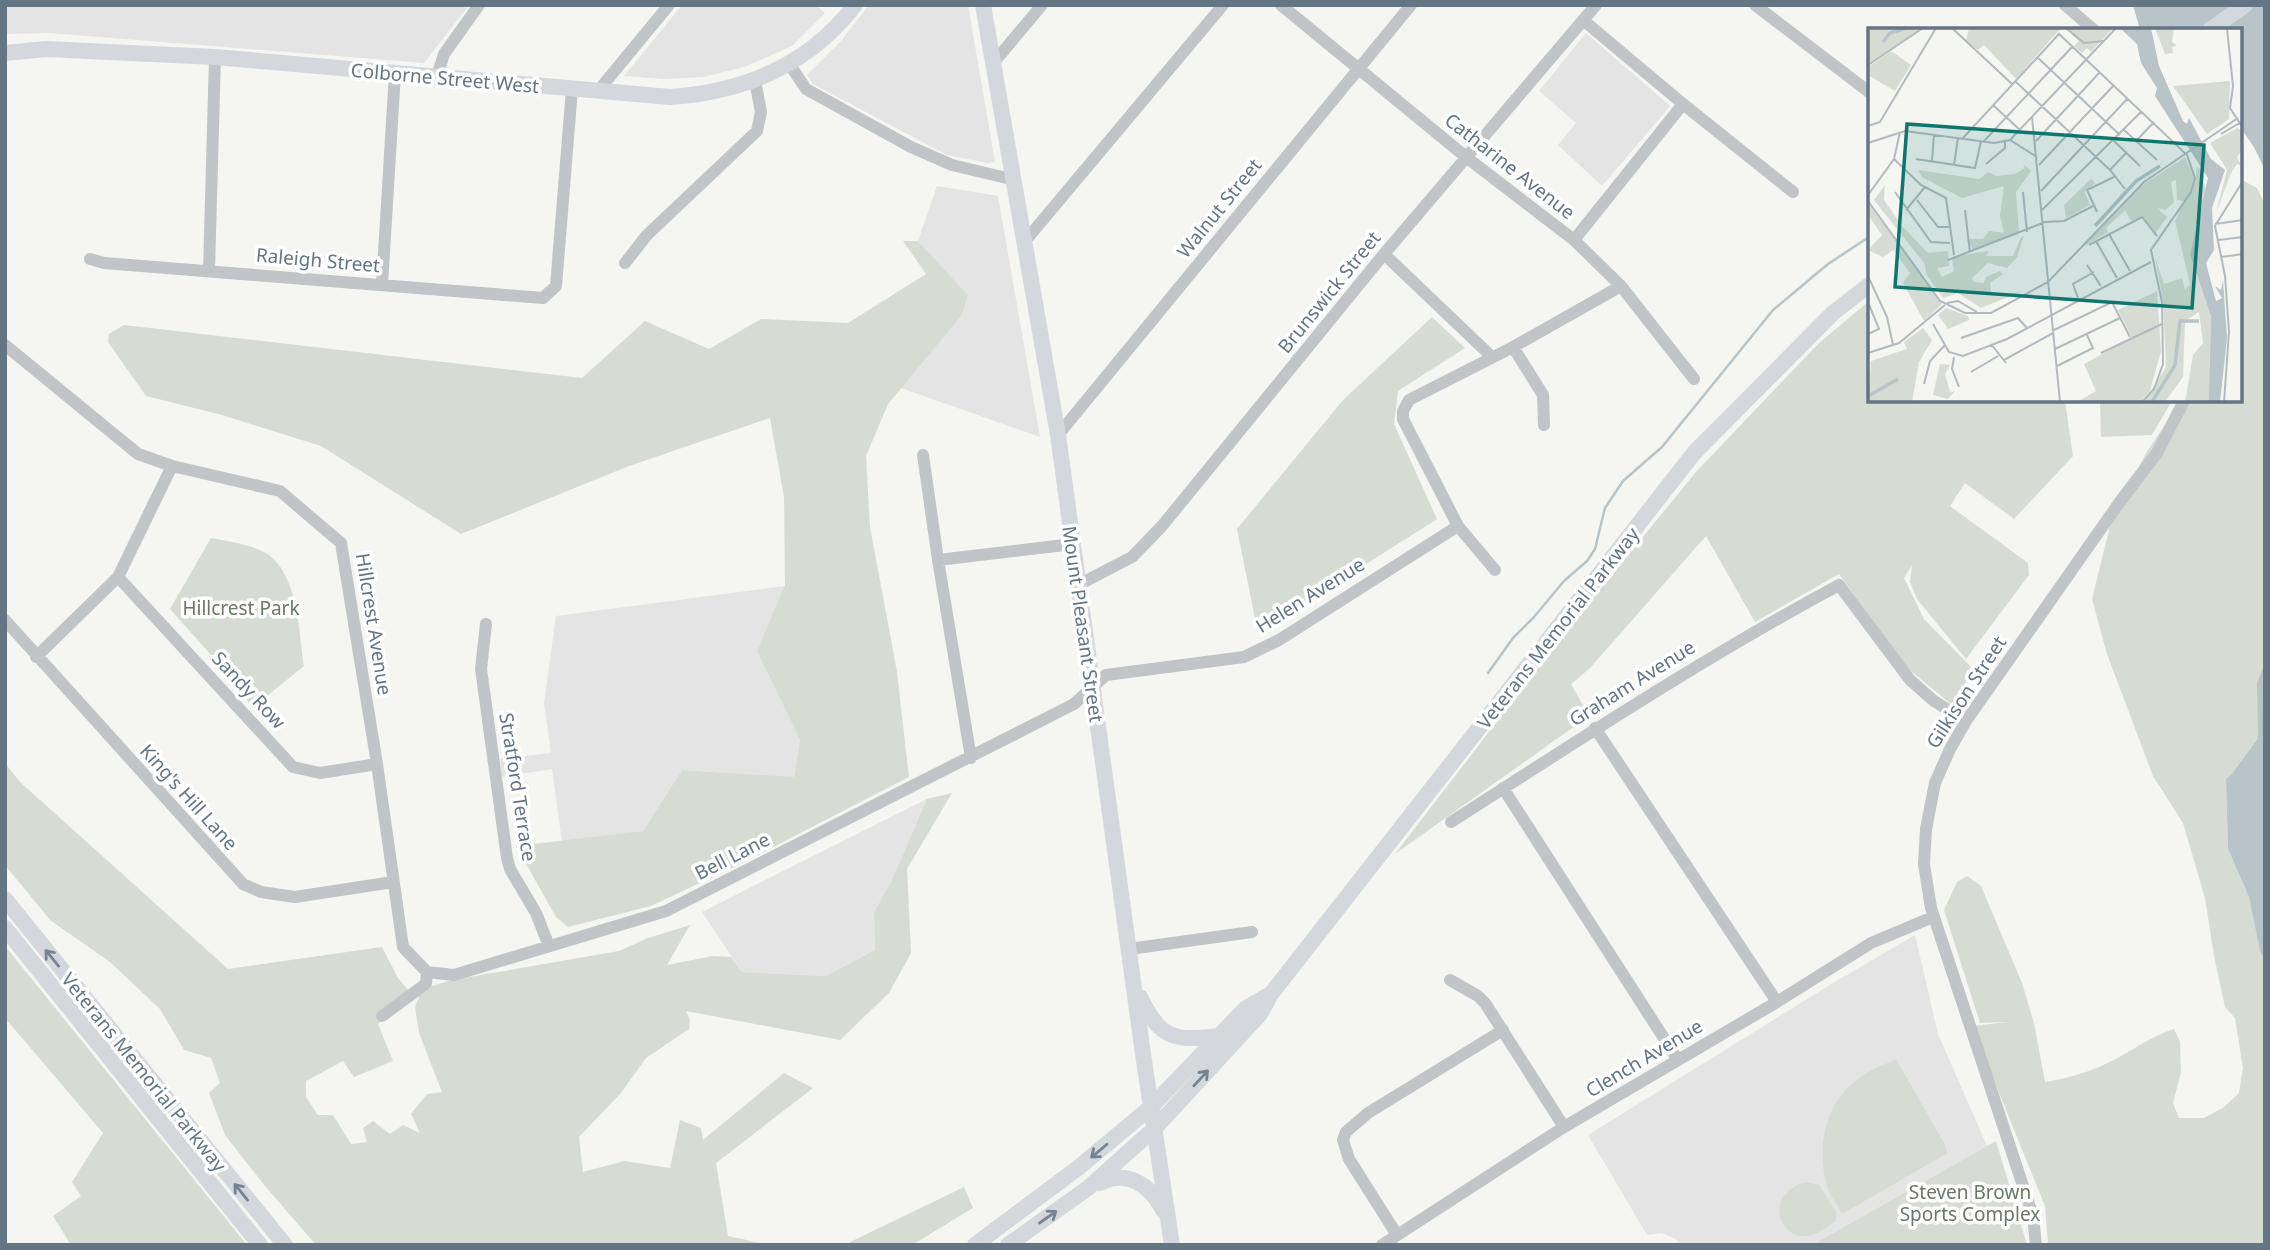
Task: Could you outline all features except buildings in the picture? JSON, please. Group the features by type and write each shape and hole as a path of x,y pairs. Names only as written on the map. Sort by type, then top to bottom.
{"main road":[{"name":"Colborne Street West","path":"5,52 46,49 215,57 572,89 683,96 755,81 790,65 825,39 855,5"},
{"name":"Mount Pleasant Street","path":"983,5 995,61 1058,435 1172,1245"},
{"path":"2213,28 2245,5"},
{"name":"Veterans Memorial Parkway","path":"1007,1245 1088,1188 1155,1128 1260,1014 1271,994 1695,453 1833,313 1868,286"},
{"name":"Veterans Memorial Parkway","path":"5,899 285,1245"},
{"name":"Veterans Memorial Parkway","path":"5,928 260,1245"},
{"path":"1135,989 1149,1016 1173,1037 1188,1040 1219,1036"},
{"name":"Veterans Memorial Parkway","path":"975,1245 1078,1168 1151,1108 1245,1009 1271,994"},
{"path":"1088,1188 1117,1177 1139,1182 1157,1199 1167,1219"}],"street":[{"path":"437,76 444,54 479,5"},
{"path":"597,91 669,5"},
{"path":"995,61 1042,5"},
{"path":"1026,240 1223,5"},
{"name":"Catharine Avenue","path":"1281,5 1357,70 1574,240 1621,286 1694,379"},
{"name":"Walnut Street","path":"1058,435 1411,5"},
{"name":"Brunswick Street","path":"1078,585 1132,557 1162,526 1384,254 1596,5"},
{"path":"1755,5 1868,91"},
{"path":"2065,5 2092,28"},
{"path":"1583,20 1793,192"},
{"path":"209,270 215,57"},
{"path":"790,65 806,89 911,147 952,165 1015,180"},
{"path":"382,285 395,73"},
{"path":"625,263 647,235 757,131 761,112 755,81"},
{"name":"Raleigh Street","path":"90,259 104,263 543,298 556,286 572,89"},
{"path":"1574,240 1683,104"},
{"path":"1384,254 1492,357"},
{"path":"1495,570 1458,526 1403,419 1402,411 1409,400 1513,347 1621,286"},
{"name":"Hillcrest Avenue","path":"5,345 138,454 172,466 281,491 341,543 403,947 427,972"},
{"path":"1513,347 1543,395 1544,425"},
{"name":"Gilkison Street","path":"2036,1245 2033,1216 1933,917 1924,864 1928,812 1940,769 1966,721 2157,453 2183,402"},
{"path":"923,454 971,758"},
{"path":"37,657 118,577 172,466"},
{"name":"Helen Avenue","path":"1092,688 1106,676 1244,657 1279,640 1458,526"},
{"path":"938,560 1073,544"},
{"name":"Sandy Row","path":"118,577 293,767 320,773 377,764"},
{"name":"Graham Avenue","path":"1451,822 1595,728 1753,631 1839,585 1910,680 1934,701 1966,721"},
{"name":"King's Hill Lane","path":"5,620 243,884 261,892 295,897 393,882"},
{"name":"Stratford Terrace","path":"486,624 481,647 481,669 507,858 510,869 536,913 549,946"},
{"name":"Bell Lane","path":"427,972 454,975 666,911 971,758 1074,704 1092,688"},
{"path":"1595,728 1777,1002"},
{"path":"1503,788 1678,1060"},
{"name":"Clench Avenue","path":"1382,1245 1564,1127 1777,1002 1871,943 1933,917"},
{"path":"1129,949 1251,932"},
{"path":"383,1016 423,986 427,972"},
{"path":"1450,980 1478,996 1503,1030 1564,1127"},
{"path":"1397,1235 1349,1159 1343,1140 1346,1132 1368,1113 1503,1030"}],"shaded area":[{"path":"5,5 469,5 424,63 50,33 5,34"},
{"path":"682,5 816,5 825,13 792,46 744,67 703,77 664,79 624,76"},
{"path":"869,5 968,5 995,162 947,155 813,84 807,75 841,41"},
{"path":"2133,5 2265,5 2265,170 2242,130 2242,28 2139,28"},
{"path":"1586,33 1670,106 1602,186 1558,145 1576,123 1539,91"},
{"path":"937,186 998,196 1040,437 901,388 962,315 968,295 918,241"},
{"path":"785,586 757,651 800,740 794,778 682,770 643,831 562,842 552,769 502,777 500,759 551,753 544,703 556,616"},
{"path":"2265,662 2265,961 2260,950 2249,897 2228,849 2226,779 2258,738 2257,683"},
{"path":"927,799 891,882 874,912 875,950 826,976 742,972 702,912"},
{"path":"1915,935 1938,1034 1987,1146 1812,1245 1681,1245 1676,1239 1662,1233 1647,1235 1588,1135"}],"green space":[{"path":"2242,180 2257,188 2265,205 2265,662 2257,683 2258,738 2226,779 2228,849 2249,897 2265,965 2265,1245 2048,1245 2045,1206 1972,1026 2008,1022 1980,1023 1944,910 1957,882 1967,876 1981,886 2022,983 2034,1023 2045,1082 2099,1067 2174,1029 2180,1042 2181,1072 2173,1103 2179,1118 2204,1118 2223,1108 2239,1093 2243,1068 2235,1018 2225,1007 2205,898 2183,823 2153,776 2107,654 2092,599 2111,522 2146,453 2180,402 2242,402"},
{"path":"903,241 918,241 968,295 962,315 888,404 866,456 870,527 897,672 909,777 740,864 651,906 568,927 556,917 516,846 643,831 682,770 794,777 800,740 757,651 785,585 784,497 770,418 629,466 461,534 321,446 222,415 146,396 108,342 109,334 124,325 582,378 645,321 709,349 761,319 848,323 926,274"},
{"path":"1868,302 1868,402 2065,402 2073,456 2014,519 1965,483 1950,506 2028,563 2029,575 1966,659 1917,599 1910,582 1912,565 1904,578 1924,619 1974,670 1951,704 1906,667 1839,574 1755,622 1706,536 1590,668 1571,684 1589,716 1395,854 1572,624 1696,472 1818,344"},
{"path":"1432,317 1465,348 1398,391 1394,424 1437,519 1258,633 1237,529 1343,400"},
{"path":"2100,402 2171,402 2152,435 2101,437"},
{"name":"Hillcrest Park","path":"211,538 264,552 284,573 295,603 304,666 252,708 237,684 170,609"},
{"path":"5,763 20,782 228,969 382,947 398,978 411,993 378,1024 393,1061 354,1077 343,1061 306,1081 306,1097 318,1115 333,1115 351,1144 367,1142 363,1128 373,1121 390,1134 403,1125 420,1133 411,1114 427,1094 442,1092 419,1033 415,1007 422,989 452,980 619,951 648,938 690,925 667,965 713,956 731,957 742,972 826,976 875,950 874,912 891,882 927,799 952,793 907,869 911,953 889,993 840,1040 686,1011 690,1019 689,1029 646,1058 621,1093 579,1137 583,1172 624,1161 670,1168 680,1120 701,1128 703,1140 784,1073 813,1088 716,1163 728,1236 770,1245 316,1245 225,1135 209,1093 220,1083 211,1058 184,1050 160,1009 110,962 50,920 5,865"},
{"path":"5,946 247,1245 71,1245 53,1216 81,1196 72,1182 103,1133 5,1018"},
{"path":"1896,1059 1944,1143 1946,1154 1842,1214 1828,1189 1824,1171 1823,1142 1826,1127 1838,1100 1847,1089 1872,1070"},
{"name":"Steven Brown Sports Complex","path":"1996,1141 2027,1245 1812,1245 1987,1146"},
{"path":"1806,1182 1819,1185 1836,1212 1836,1221 1815,1234 1801,1236 1791,1233 1784,1226 1780,1207 1783,1197 1792,1188"},
{"path":"964,1187 973,1208 912,1245 844,1245"}],"waterway":[{"path":"1488,673 1513,638 1564,581 1587,561 1595,549 1605,508 1623,481 1662,447 1773,310 1828,264 1868,238"}]}
